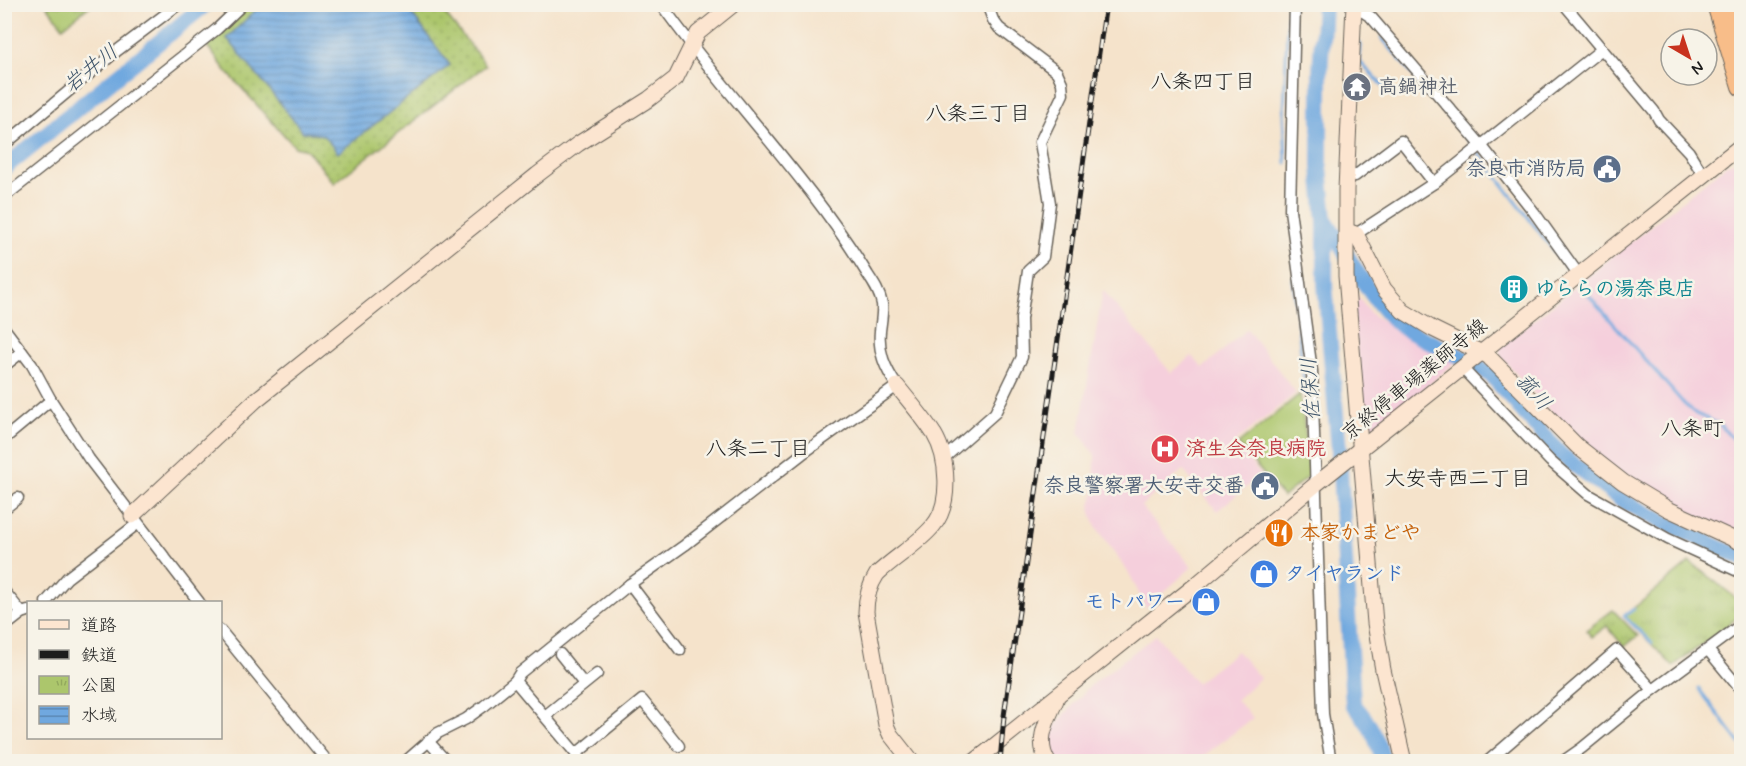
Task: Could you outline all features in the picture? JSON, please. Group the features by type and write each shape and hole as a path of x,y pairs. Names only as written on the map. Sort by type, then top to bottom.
{"highway":[{"path":"1717,4 1742,86"},
{"path":"1733,4 1742,33"}],"street":[{"path":"4,145 118,50 179,4"},
{"path":"4,197 217,29 243,4"},
{"path":"661,4 691,46 803,181 866,272 883,306 880,348 888,373 934,435 944,459 946,497 940,516 930,530 877,574 866,598 866,612 886,725 890,734 912,762"},
{"path":"48,601 67,578 135,520 256,400 537,175 578,144 649,99 676,78 698,33 734,4"},
{"path":"944,459 995,412 1022,357 1021,320 1028,271 1043,257 1050,203 1040,142 1063,94 1062,83 1057,72 999,28 987,4"},
{"path":"1295,4 1290,210 1312,371 1318,483 1323,714 1331,762"},
{"path":"1564,4 1654,111 1659,120 1689,152 1703,175"},
{"path":"1354,5 1371,17 1481,145 1534,212 1579,275"},
{"path":"1354,5 1347,177 1351,233 1346,276 1358,453 1375,623 1404,762"},
{"path":"1351,233 1434,183 1602,49"},
{"path":"1347,177 1355,176 1401,141 1434,183"},
{"name":"京終停車場薬師寺線","path":"974,762 1318,483 1742,145"},
{"path":"1351,233 1384,289 1403,311 1480,355 1488,356 1577,446 1623,482 1668,509 1742,543"},
{"path":"4,328 22,352 89,459 197,601"},
{"path":"4,366 22,352"},
{"path":"1464,368 1550,461 1588,494 1668,539 1742,573"},
{"path":"405,762 438,733 466,719 515,681 520,673 630,584 685,545 802,454 897,386"},
{"path":"4,439 51,400"},
{"path":"4,509 18,498"},
{"path":"630,584 680,650"},
{"path":"4,591 25,612 4,627"},
{"path":"1562,762 1742,624"},
{"path":"222,632 328,762"},
{"path":"1487,762 1617,650 1653,690"},
{"path":"1708,650 1742,691"},
{"path":"560,654 584,684"},
{"path":"545,716 597,674"},
{"path":"515,681 580,758 642,700 679,747"},
{"path":"1048,762 1042,748 1041,735 1057,697"},
{"path":"428,741 447,762"}],"shaded area":[{"path":"1741,162 1741,537 1681,509 1612,468 1573,436 1500,356 1500,347 1728,164"},
{"path":"1350,286 1371,314 1416,341 1457,361 1366,437"},
{"name":"済生会奈良病院","path":"1103,290 1171,373 1192,356 1203,368 1247,329 1296,393 1234,443 1261,475 1217,511 1183,470 1141,506 1192,567 1146,608 1130,575 1095,525 1090,509 1094,494 1095,455 1079,433"},
{"path":"1156,635 1196,683 1237,651 1260,678 1236,700 1253,718 1197,761 1057,761 1052,756 1051,730 1090,686"}],"green space":[{"path":"46,5 91,5 63,27"},
{"path":"250,5 262,5 227,39 450,65 405,5 438,5 486,65 334,183 307,150 295,147 227,72 204,42 217,36"},
{"path":"1300,394 1311,474 1283,497 1238,444"},
{"path":"1690,562 1741,602 1741,615 1673,666 1624,616"},
{"path":"1613,610 1638,636 1624,647 1607,626 1592,637 1586,630"}],"water":[{"path":"262,4 405,5 450,65 338,153 323,135 303,132 227,38"}],"waterway":[{"name":"岩井川","path":"4,168 206,4"},
{"path":"1286,163 1284,113 1288,4"},
{"name":"佐保川","path":"1324,4 1320,74 1320,167 1325,220 1325,284 1339,451 1353,704 1372,731 1384,762"},
{"path":"1381,37 1474,147"},
{"path":"1360,42 1360,62 1393,96"},
{"path":"1478,152 1572,275"},
{"name":"菰川","path":"1326,221 1372,294 1393,319 1404,328 1483,369 1493,377 1560,454 1620,499 1659,520 1742,558"},
{"path":"1293,279 1305,391"},
{"path":"1578,283 1684,404 1696,414 1719,424 1742,449"},
{"path":"1634,609 1624,616 1652,643"},
{"path":"1699,689 1742,746"}],"railway":[{"path":"1000,762 1004,716 1106,4"}],"place":[{"name":"高鍋神社","path":"1357,87"},
{"name":"奈良市消防局","path":"1607,169"},
{"name":"ゆららの湯奈良店","path":"1514,289"},
{"name":"済生会奈良病院","path":"1165,449"},
{"name":"奈良警察署大安寺交番","path":"1265,486"},
{"name":"本家かまどや","path":"1279,533"},
{"name":"タイヤランド","path":"1264,574"},
{"name":"モトパワー","path":"1206,602"}],"district":[{"name":"八条四丁目","path":"1203,82"},
{"name":"八条三丁目","path":"978,114"},
{"name":"八条町","path":"1692,429"},
{"name":"八条二丁目","path":"758,449"},
{"name":"大安寺西二丁目","path":"1458,479"}]}
